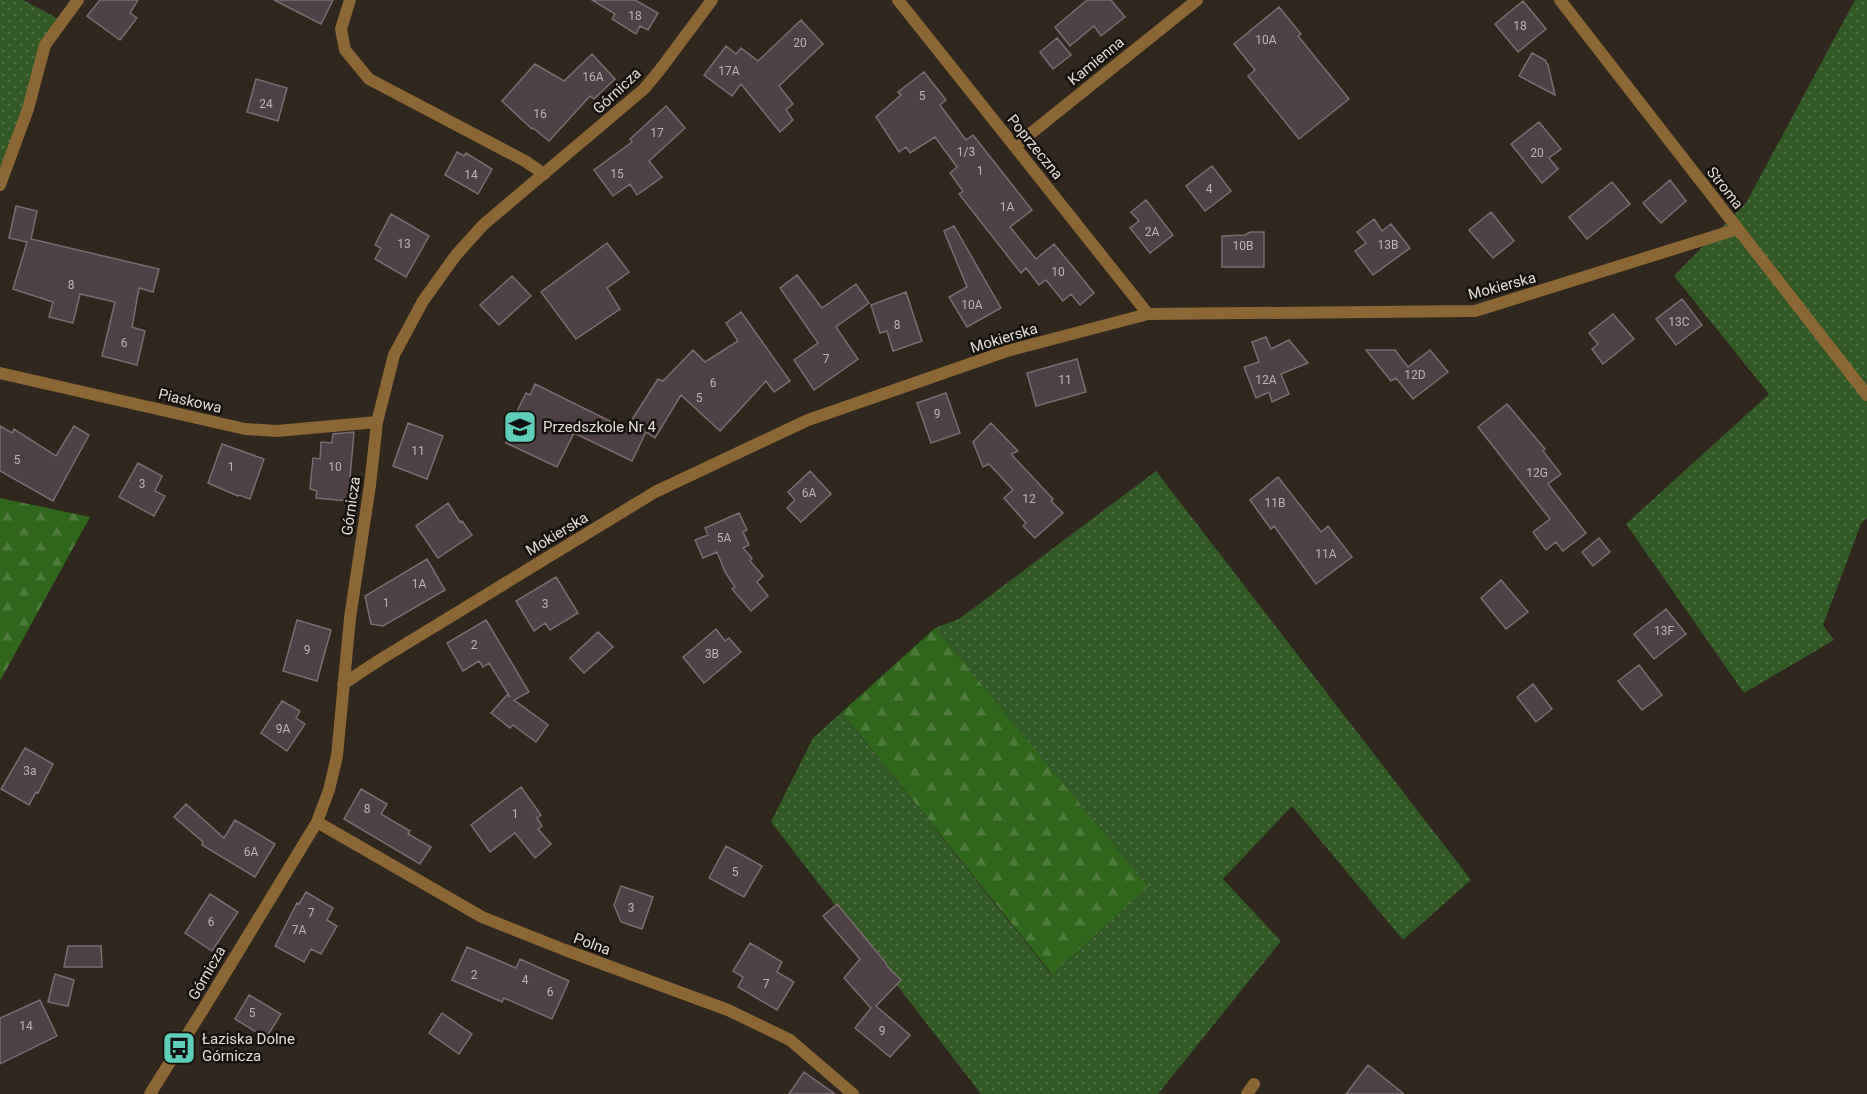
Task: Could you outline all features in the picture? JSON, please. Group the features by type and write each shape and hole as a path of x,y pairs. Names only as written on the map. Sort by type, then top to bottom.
{"street":[{"path":"0,185 28,108 45,45 78,0"},
{"path":"350,0 340,30 345,50 369,80 525,161 544,174"},
{"name":"Górnicza","path":"150,1094 316,822 329,790 337,756 350,618 377,422 394,355 423,301 456,255 483,225 644,89 712,0"},
{"name":"Poprzeczna","path":"897,0 1148,314"},
{"name":"Kamienna","path":"1015,146 1197,0"},
{"name":"Stroma","path":"1560,0 1867,395"},
{"name":"Mokierska","path":"343,684 655,492 808,420 1007,351 1148,314 1476,311 1738,229"},
{"name":"Piaskowa","path":"0,373 245,429 277,431 377,422"},
{"name":"Polna","path":"316,822 482,916 565,950 728,1010 790,1040 853,1094"}],"green space":[{"path":"0,0 23,0 57,18 0,169"},
{"path":"1855,0 1867,0 1867,518 1861,524 1823,625 1834,640 1744,693 1626,524 1769,394 1674,276 1746,203"},
{"path":"1156,471 1471,880 1403,940 1292,806 1223,879 1281,941 1158,1094 981,1094 771,822 813,738 842,712 1051,974 1147,888 935,628 959,619"},
{"path":"0,498 90,517 0,681"},
{"path":"935,628 1148,887 1052,974 842,712"}],"building":[{"path":"100,0 138,0 130,13 137,18 120,40 87,16"},
{"path":"274,0 333,0 321,24"},
{"path":"592,0 635,0 658,13 648,30 640,26 636,34 612,19 615,14"},
{"path":"1087,0 1111,0 1125,17 1101,36 1094,26 1070,46 1055,27"},
{"path":"1523,1 1546,29 1518,52 1495,24"},
{"path":"1279,7 1301,34 1298,36 1349,99 1299,139 1248,76 1255,70 1234,44"},
{"path":"801,20 823,44 779,86 793,104 786,110 793,120 780,132 741,84 732,96 704,75 726,46 736,54 741,48 758,61"},
{"path":"1057,38 1071,55 1053,69 1040,52"},
{"path":"1532,53 1545,60 1548,65 1555,95 1519,76"},
{"path":"592,54 615,79 594,99 590,96 549,141 532,129 502,101 535,64 564,81"},
{"path":"924,72 946,100 940,105 966,140 973,135 1032,210 1010,227 1036,259 1054,244 1094,293 1080,305 1071,294 1063,301 1046,280 1039,285 1026,268 1021,273 959,194 963,191 950,173 957,167 935,137 910,153 906,147 899,152 876,117 901,95 898,92"},
{"path":"256,79 287,88 278,121 247,112"},
{"path":"666,106 685,128 649,161 662,177 637,195 630,184 613,196 594,170 632,142 630,139"},
{"path":"1539,122 1561,149 1549,158 1558,169 1542,183 1511,144"},
{"path":"457,152 464,156 466,153 492,169 478,194 445,175"},
{"path":"1212,166 1231,191 1205,211 1186,186"},
{"path":"1670,180 1686,201 1661,223 1643,203"},
{"path":"1612,182 1630,204 1587,239 1569,217"},
{"path":"1146,200 1173,235 1150,253 1130,228 1139,221 1131,212"},
{"path":"16,206 37,211 31,239 159,269 153,292 139,288 132,327 145,331 137,365 102,356 115,302 80,294 73,323 49,317 53,302 13,289 27,242 9,238"},
{"path":"1491,212 1514,241 1493,258 1469,230"},
{"path":"391,214 429,236 406,277 375,259 381,248 375,245"},
{"path":"1374,219 1382,231 1391,224 1410,248 1373,275 1355,251 1366,243 1357,232"},
{"path":"954,226 1001,308 967,327 949,297 967,287 944,231"},
{"path":"1250,232 1264,232 1264,267 1222,267 1222,236 1245,235"},
{"path":"607,243 629,272 607,288 620,309 576,339 541,292"},
{"path":"797,275 822,308 856,284 869,303 836,327 858,359 814,390 794,360 818,343 780,288"},
{"path":"512,276 531,296 499,325 480,305"},
{"path":"906,292 922,341 893,351 887,331 880,333 871,305"},
{"path":"1682,299 1702,325 1676,345 1656,319"},
{"path":"741,312 790,381 774,392 766,381 720,431 681,395 655,438 646,432 632,461 574,433 557,467 506,443 518,419 514,417 526,393 530,395 535,384 626,429 658,379 663,381 693,350 705,362 738,341 726,323"},
{"path":"1613,314 1634,339 1603,364 1592,349 1598,344 1589,333"},
{"path":"1266,337 1271,349 1289,340 1308,363 1281,374 1289,394 1272,402 1269,392 1256,398 1244,367 1259,362 1252,342"},
{"path":"1366,350 1395,350 1408,367 1430,350 1448,372 1413,399 1396,378 1391,381"},
{"path":"1077,359 1086,392 1036,406 1027,373"},
{"path":"946,393 960,433 931,443 917,403"},
{"path":"1507,404 1545,449 1543,451 1561,474 1548,484 1586,533 1563,551 1556,542 1546,550 1533,532 1550,519 1478,427"},
{"path":"408,423 443,436 427,479 393,466"},
{"path":"991,423 1018,451 1011,454 1063,513 1035,538 1023,526 1026,523 1004,498 1013,490 989,464 983,467 973,442"},
{"path":"0,426 12,433 14,429 56,456 74,426 89,435 53,501 0,471"},
{"path":"354,432 348,501 316,498 317,491 310,489 313,458 320,459 321,442 332,443 333,434"},
{"path":"222,444 264,459 250,499 208,483"},
{"path":"138,463 162,476 155,491 165,496 154,516 119,497"},
{"path":"810,471 831,494 801,522 787,508 795,500 788,492"},
{"path":"1278,477 1321,532 1328,526 1352,557 1316,584 1274,526 1271,529 1250,500"},
{"path":"448,503 472,535 438,558 416,526"},
{"path":"739,513 747,530 743,532 749,545 743,548 752,558 750,561 763,576 757,582 768,596 751,611 732,589 735,587 725,572 717,552 703,558 695,540 708,535 705,528"},
{"path":"1599,538 1610,552 1593,566 1582,552"},
{"path":"427,559 445,590 383,626 371,624 365,596"},
{"path":"556,577 578,613 550,630 545,623 534,631 516,601"},
{"path":"1501,580 1528,612 1506,629 1481,598"},
{"path":"1666,609 1686,634 1654,659 1634,634"},
{"path":"297,620 331,630 317,681 283,671"},
{"path":"486,620 529,692 514,700 548,725 536,742 513,725 510,728 491,713 507,695 510,697 489,663 483,667 479,661 463,671 447,643"},
{"path":"716,629 725,641 729,638 741,652 704,683 683,657"},
{"path":"598,632 613,647 584,673 570,658"},
{"path":"1639,665 1662,695 1642,710 1618,681"},
{"path":"1533,684 1552,709 1536,722 1517,697"},
{"path":"282,701 300,711 296,718 305,724 287,751 261,733"},
{"path":"25,748 53,764 29,805 1,789"},
{"path":"521,787 541,815 537,818 542,826 538,829 551,844 535,858 515,833 490,852 471,825"},
{"path":"361,789 387,804 381,814 410,831 408,834 431,847 420,864 344,819"},
{"path":"186,804 224,838 235,820 275,844 255,877 202,845 203,842 174,817"},
{"path":"726,846 762,866 744,897 709,878"},
{"path":"621,886 653,897 642,929 621,922 614,905"},
{"path":"306,892 333,908 327,920 337,926 321,954 311,949 304,962 275,946 297,903 299,904"},
{"path":"210,894 238,912 212,951 185,933"},
{"path":"837,904 901,980 876,1006 910,1035 890,1057 855,1028 871,1008 844,978 860,959 823,916"},
{"path":"750,943 782,962 777,972 794,982 777,1010 738,987 743,977 733,971"},
{"path":"68,946 101,946 102,967 64,967"},
{"path":"467,947 516,968 520,959 569,981 552,1019 504,998 502,1002 452,980"},
{"path":"55,974 74,980 68,1006 48,1002"},
{"path":"249,995 281,1014 266,1038 235,1019"},
{"path":"40,1000 57,1036 0,1064 0,1018"},
{"path":"442,1013 472,1034 459,1054 429,1033"},
{"path":"1368,1065 1404,1094 1346,1094"},
{"path":"804,1072 835,1094 789,1094"}],"place":[{"name":"Przedszkole Nr 4","path":"520,427"},
{"name":"Łaziska Dolne Górnicza","path":"179,1048"}]}
